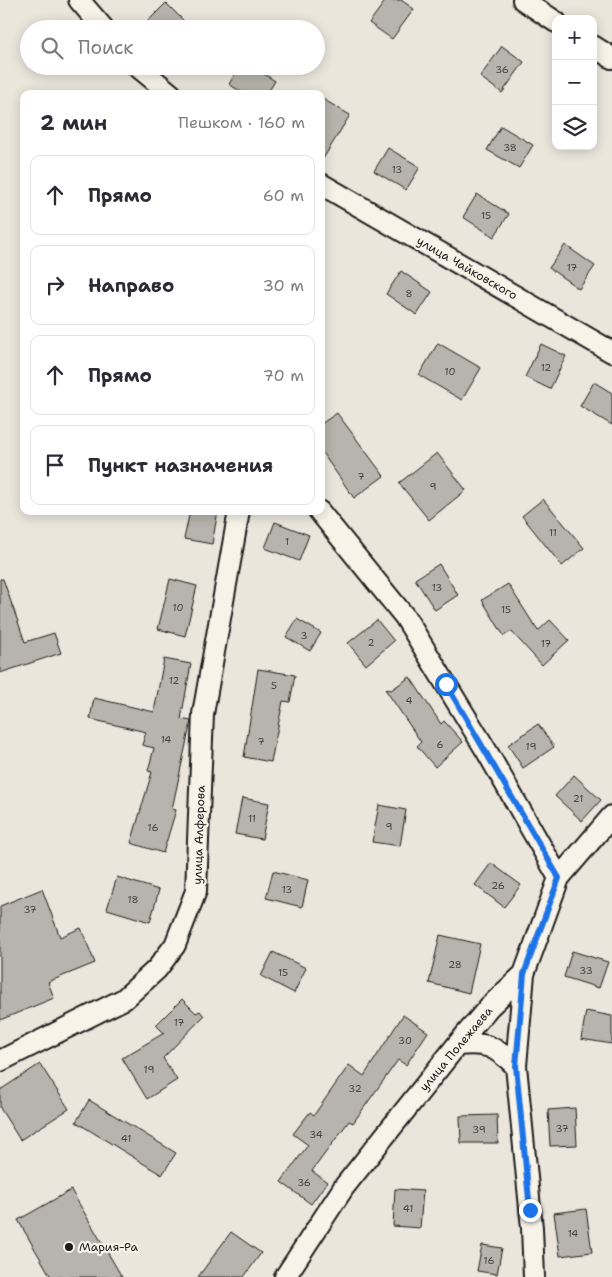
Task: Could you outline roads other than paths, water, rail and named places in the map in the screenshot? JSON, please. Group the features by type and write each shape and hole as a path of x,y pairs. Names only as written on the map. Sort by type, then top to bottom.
{"street":[{"path":"79,0 96,20"},
{"path":"522,0 552,19"},
{"path":"597,49 612,58"},
{"path":"148,75 165,90"},
{"name":"улица Чайковского","path":"325,186 612,352"},
{"name":"улица Алферова","path":"0,1060 124,999 157,970 175,945 196,891 203,714 239,515"},
{"path":"322,515 405,617 486,750 559,878"},
{"name":"улица Полежаева","path":"285,1277 344,1187 489,1007 524,974 559,878 612,816"},
{"path":"524,974 516,1066 532,1228 534,1277"},
{"path":"457,1045 486,1044 498,1049 516,1066"}],"place":[{"name":"Мария-Ра","path":"69,1247"}]}
